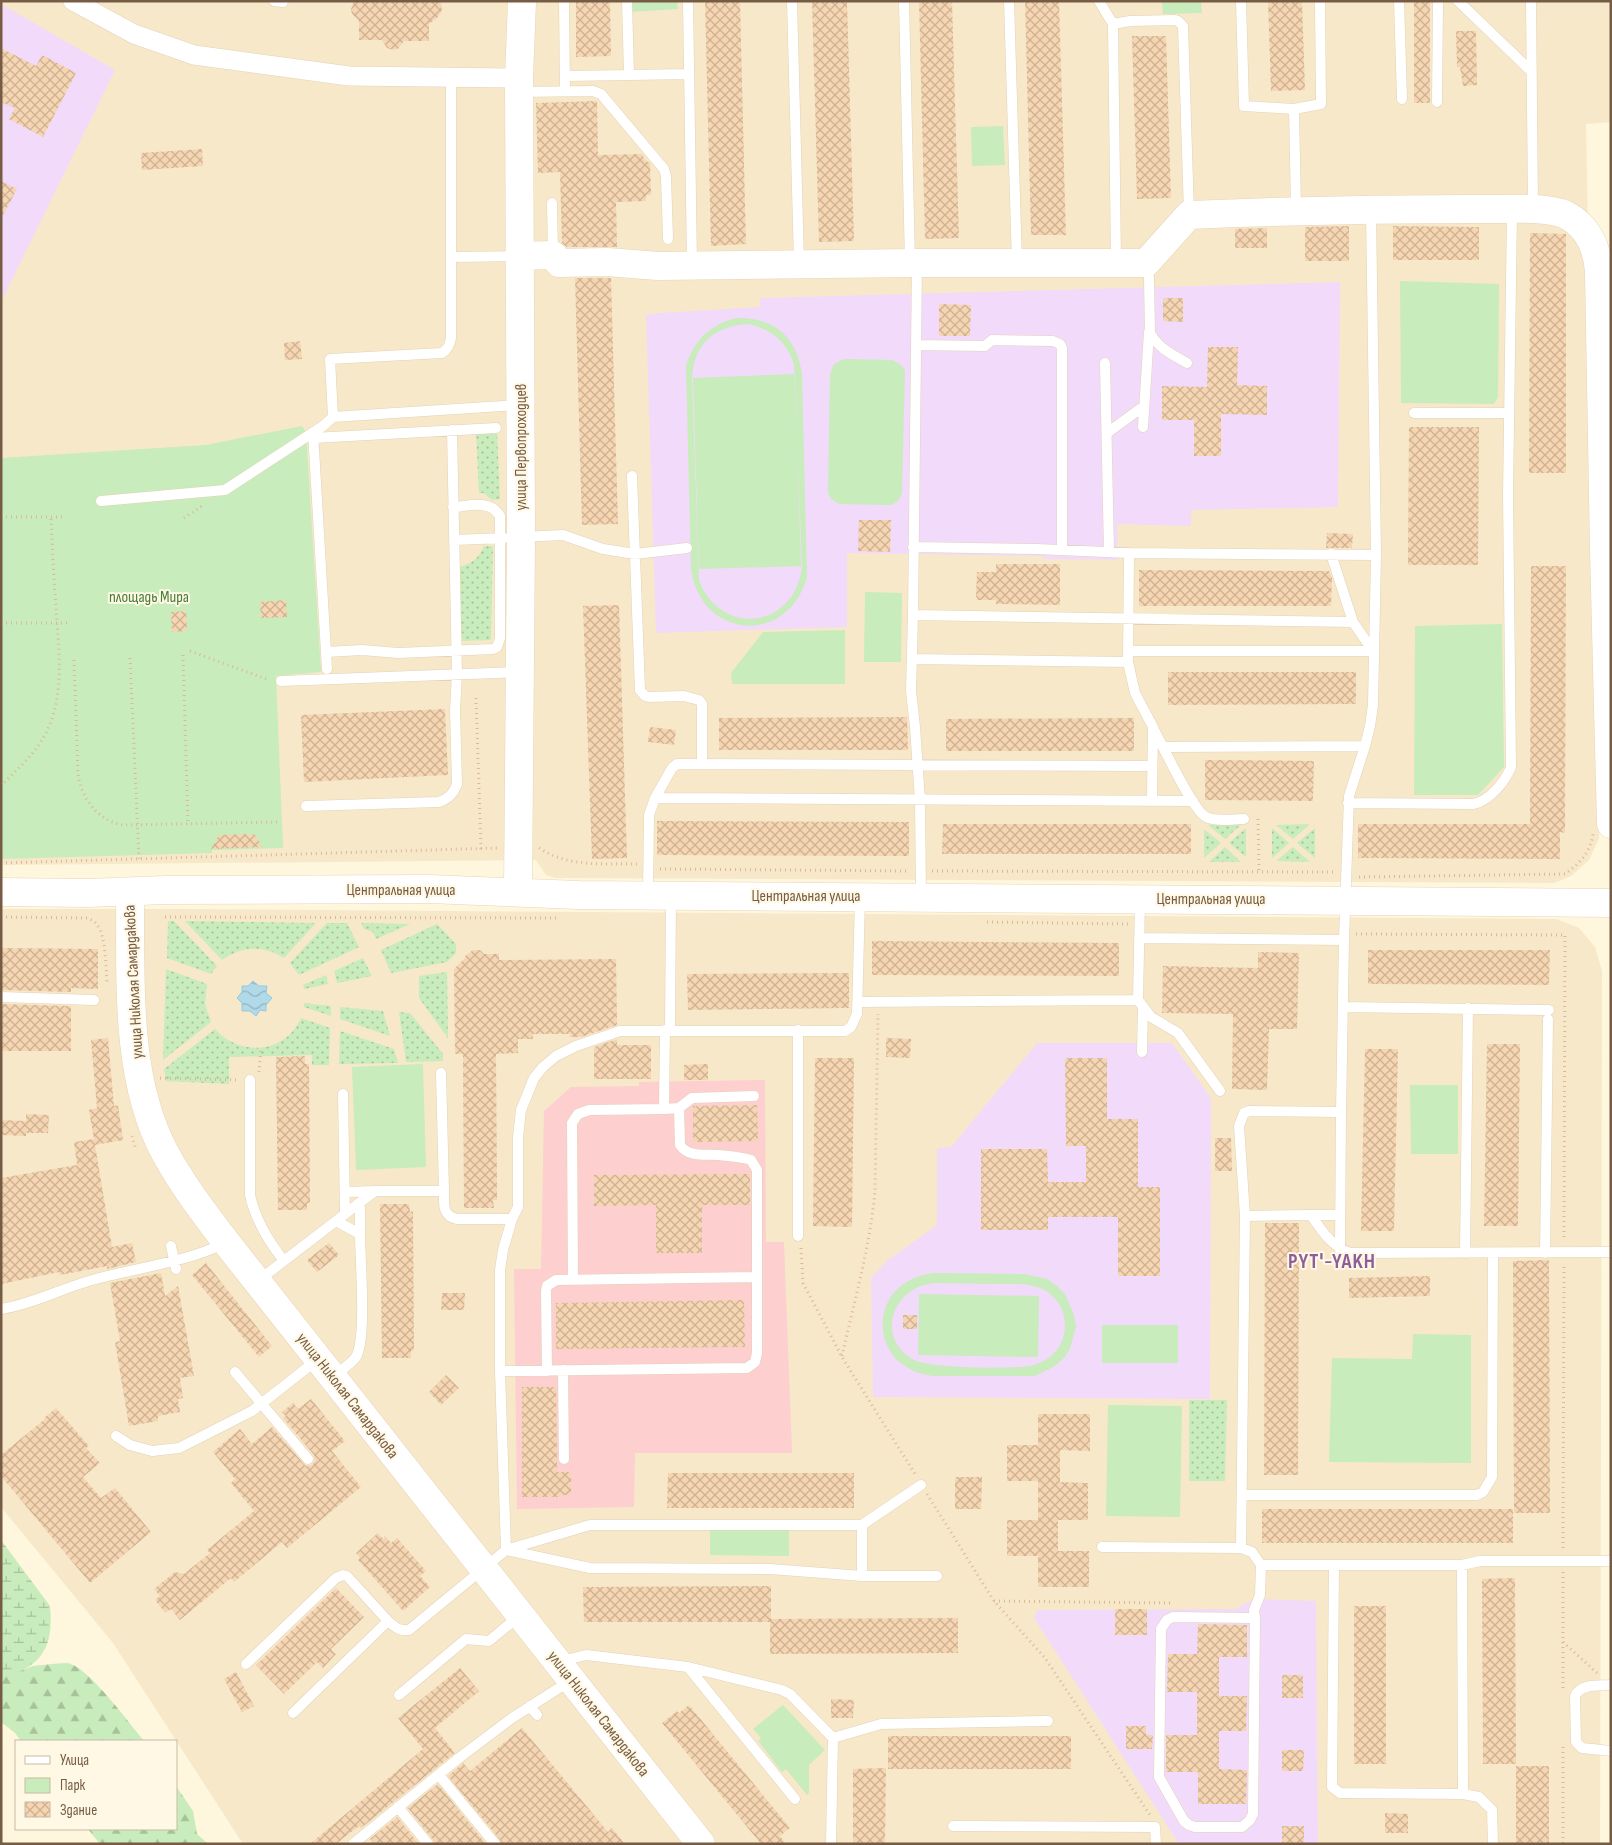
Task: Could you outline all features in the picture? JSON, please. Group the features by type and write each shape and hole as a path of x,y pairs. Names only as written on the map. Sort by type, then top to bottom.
{"street":[{"path":"73,1 134,34 194,55 349,76 451,77 519,85"},
{"name":"улица Первопроходцев","path":"518,892 521,672 510,538 520,405 519,85 522,1"},
{"path":"519,256 554,255 558,264 607,262 658,266 1146,263 1189,215 1371,209 1523,210 1556,212 1564,215 1578,223 1590,237 1601,257 1611,824"},
{"name":"Центральная улица","path":"1,892 429,890 659,895 1611,903"},
{"name":"улица Николая Самардакова","path":"130,892 133,1022 138,1065 144,1099 152,1125 163,1150 185,1186 257,1282 701,1844"}],"lane":[{"path":"274,1 283,2"},
{"path":"564,1 565,91"},
{"path":"627,1 629,75"},
{"path":"688,1 692,266"},
{"path":"792,1 799,264"},
{"path":"904,1 916,345 911,691 920,800 921,897"},
{"path":"1009,1 1017,263"},
{"path":"1100,1 1113,24 1116,263"},
{"path":"1242,1 1244,106 1294,109 1321,104 1320,1"},
{"path":"1399,1 1402,99"},
{"path":"1437,102 1438,1"},
{"path":"1458,1 1532,72"},
{"path":"1348,804 1474,804 1484,801 1508,775 1511,767 1509,413 1532,72 1531,1"},
{"path":"1113,24 1130,21 1175,20 1183,26 1189,215"},
{"path":"565,76 689,74"},
{"path":"332,417 330,359 442,353 447,350 452,338 451,77"},
{"path":"519,85 565,91 593,91 601,94 661,163 666,176 668,240"},
{"path":"1294,109 1296,210"},
{"path":"552,204 554,255"},
{"path":"1340,1250 1344,937 1348,796 1365,746 1373,705 1376,555 1371,209"},
{"path":"452,257 519,256"},
{"path":"1143,428 1149,326 1149,278 1146,263"},
{"path":"1149,326 1154,340 1160,347 1187,363"},
{"path":"916,345 985,346 992,340 1053,341 1060,344 1062,348 1062,550"},
{"path":"1105,363 1109,552"},
{"path":"101,500 226,490 313,435 332,417 520,405"},
{"path":"1107,433 1144,406"},
{"path":"1414,413 1509,413"},
{"path":"313,435 496,428"},
{"path":"306,806 439,802 450,795 457,784 455,710 457,650 452,430"},
{"path":"313,435 327,669"},
{"path":"632,476 640,690 645,696 649,697 684,696 699,700 702,704 702,764"},
{"path":"326,652 362,650 398,653 493,649 499,643 510,538 500,516 492,506 453,506"},
{"path":"454,540 563,535 603,549 635,554 687,548"},
{"path":"913,547 1129,553 1376,555"},
{"path":"1129,553 1128,662 1135,693 1193,801 1207,818 1244,819"},
{"path":"1331,554 1353,622 1373,651"},
{"path":"912,615 1353,622"},
{"path":"1128,651 1373,651"},
{"path":"912,659 1128,662"},
{"path":"281,681 521,672"},
{"path":"1152,801 1153,727"},
{"path":"1163,747 1365,746"},
{"path":"664,1109 668,1030 659,895 649,815 655,798 672,768 677,764 1152,766"},
{"path":"655,798 1193,801"},
{"path":"506,1550 500,1371 500,1270 503,1250 512,1219 518,1207 519,1123 526,1096 534,1078 556,1056 576,1046 620,1030 845,1031 855,1021 858,1002 860,896"},
{"path":"1140,898 1139,938 1142,1052"},
{"path":"1139,938 1344,937"},
{"path":"1,997 94,1000"},
{"path":"858,1002 1141,1003"},
{"path":"1141,1003 1155,1020 1178,1033 1220,1091"},
{"path":"1344,1007 1468,1008 1548,1015 1545,1253"},
{"path":"1465,1253 1468,1008"},
{"path":"798,1030 798,1236"},
{"path":"441,1073 444,1210 451,1218 458,1219 512,1219"},
{"path":"250,1080 250,1195 266,1235 284,1261"},
{"path":"343,1094 345,1214"},
{"path":"573,1280 572,1123 578,1114 589,1110 679,1108 692,1098 754,1096"},
{"path":"500,1371 747,1368 754,1362 757,1353 757,1170 751,1160 744,1158 694,1154 683,1150 680,1146 679,1108"},
{"path":"1241,1548 1244,1216 1239,1126 1244,1113 1249,1111 1341,1112"},
{"path":"257,1282 375,1191"},
{"path":"345,1192 444,1191"},
{"path":"116,1436 130,1445 152,1451 179,1448 252,1411 325,1368 352,1362 357,1355 360,1343 360,1203"},
{"path":"1311,1215 1332,1243 1340,1250 1350,1253 1493,1254 1611,1252"},
{"path":"1244,1216 1340,1215"},
{"path":"336,1221 360,1234"},
{"path":"1,1309 19,1307 85,1287 176,1265 226,1242"},
{"path":"171,1246 176,1265"},
{"path":"1242,1495 1477,1495 1483,1492 1492,1477 1493,1254"},
{"path":"548,1370 547,1286 556,1280 756,1277"},
{"path":"563,1370 564,1459"},
{"path":"235,1372 308,1460"},
{"path":"246,1664 336,1578 343,1575 347,1576 388,1621 402,1631 409,1630 506,1550 590,1525 862,1525 921,1485"},
{"path":"862,1525 862,1576"},
{"path":"1102,1547 1241,1548 1252,1552 1261,1565 1260,1595 1254,1610 1254,1618 1253,1814 1250,1820 1242,1827 1194,1827 1184,1822 1159,1773 1161,1630 1167,1620 1173,1617 1254,1618"},
{"path":"506,1550 590,1568 770,1569 862,1576 937,1576"},
{"path":"1261,1565 1462,1565 1480,1561 1611,1561"},
{"path":"1334,1565 1332,1787 1340,1793 1463,1794 1479,1797 1492,1810 1493,1844"},
{"path":"1462,1565 1463,1794"},
{"path":"399,1695 466,1639 490,1640 520,1616"},
{"path":"293,1713 388,1621"},
{"path":"357,1842 398,1807 530,1706 565,1674 570,1659 586,1655 688,1667 782,1690 790,1694 834,1738 831,1844"},
{"path":"688,1667 795,1799"},
{"path":"1607,1681 1584,1687 1576,1692 1576,1742 1582,1748 1611,1751"},
{"path":"530,1706 537,1715"},
{"path":"834,1738 881,1724 1048,1721"},
{"path":"439,1775 495,1844"},
{"path":"398,1807 428,1844"},
{"path":"953,1826 1155,1827 1156,1844"}],"path":[{"path":"1,517 62,517"},
{"path":"1,786 43,740 52,717 59,685 60,668 51,517"},
{"path":"1,623 67,623"},
{"path":"190,651 271,681 281,681"},
{"path":"183,655 188,824"},
{"path":"130,658 139,859"},
{"path":"74,660 78,774 83,794 98,813 110,821 123,825 278,822"},
{"path":"476,698 481,849"},
{"path":"1244,819 1258,818 1259,871"},
{"path":"1,863 519,848"},
{"path":"1,917 87,918 97,924"},
{"path":"165,917 558,918"},
{"path":"985,922 1130,924 1139,927"},
{"path":"1344,937 1564,935 1563,1698"},
{"path":"842,1357 870,1234 874,1205 878,1002"},
{"path":"160,1078 250,1080 259,1072 260,1048"},
{"path":"798,1236 801,1240 803,1284 842,1357 994,1601 1045,1658 1151,1816 1155,1827"},
{"path":"994,1601 1178,1603"},
{"path":"1563,1642 1607,1681"},
{"path":"1563,1746 1563,1844"}],"shaded area":[{"path":"1,1 1611,1 1611,122 1586,124 1599,838 1589,860 1571,876 1554,883 556,878 546,875 536,860 1,865"},
{"path":"1,4 115,70 1,302"},
{"path":"1340,282 1338,507 1191,510 1191,526 1117,524 1118,560 1044,559 1042,556 847,553 847,627 656,633 646,315 760,307 760,298"},
{"path":"1,909 1556,919 1579,928 1595,947 1602,971 1600,1844 243,1844 178,1744 178,1740 176,1740 113,1643 1,1507"},
{"path":"1037,1043 1172,1043 1211,1098 1210,1399 873,1397 871,1278 887,1261 937,1225 937,1148 951,1147"},
{"path":"765,1080 766,1242 784,1242 792,1453 635,1453 634,1507 517,1509 514,1269 541,1269 544,1111 571,1087 639,1086 639,1082"},
{"path":"1254,1599 1316,1601 1318,1844 1179,1844 1034,1618 1038,1610 1236,1609"}],"green space":[{"path":"630,1 677,1 678,9 630,12"},
{"path":"1162,1 1201,1 1202,13 1163,14"},
{"path":"1003,126 1005,165 972,166 971,127"},
{"path":"1400,281 1499,284 1498,397 1494,404 1401,403"},
{"path":"736,318 762,321 781,332 795,350 802,374 807,577 797,599 782,615 765,624 746,626 727,621 711,610 698,593 691,569 686,366 698,341 711,329","holes":["748,324 777,337 787,349 794,364 802,565 797,586 787,602 773,613 757,618 740,618 724,611 710,599 699,580 692,378 697,356 708,339 725,328"]},
{"path":"844,359 892,360 901,365 905,370 902,493 898,501 891,505 839,504 831,499 828,492 830,374 834,364"},
{"path":"795,374 801,566 699,569 693,378"},
{"name":"площадь Мира","path":"302,426 306,432 321,672 276,676 283,848 212,850 212,853 1,859 1,458 206,445"},
{"path":"497,432 500,499 492,500 484,493 479,493 476,433"},
{"path":"484,546 493,546 491,640 462,641 458,567 467,565 474,560"},
{"path":"865,592 902,593 901,662 864,662"},
{"path":"1502,624 1504,767 1478,795 1414,795 1415,626"},
{"path":"845,630 845,684 732,684 731,673 763,632"},
{"path":"1242,824 1225,839 1208,825"},
{"path":"1310,824 1293,839 1276,825"},
{"path":"1246,828 1246,857 1229,843"},
{"path":"1272,828 1289,843 1272,858"},
{"path":"1315,828 1315,858 1297,843"},
{"path":"1204,829 1221,843 1204,858"},
{"path":"1225,847 1241,862 1209,862"},
{"path":"1293,847 1310,862 1276,861"},
{"path":"168,921 174,921 217,966 211,974 167,958"},
{"path":"185,921 316,923 284,958 268,951 253,949 237,952 222,960"},
{"path":"327,923 347,923 359,947 299,975 290,963"},
{"path":"361,923 410,924 376,939 373,932 364,929"},
{"path":"437,924 456,944 456,953 447,962 391,973 381,950"},
{"path":"363,958 372,976 337,983 334,971"},
{"path":"166,969 207,984 205,1004 211,1022 163,1060"},
{"path":"447,972 448,1038 419,998 419,976"},
{"path":"326,975 328,984 304,989 303,985"},
{"path":"304,1003 331,1006 331,1016 304,1007"},
{"path":"340,1007 383,1011 390,1036 340,1019"},
{"path":"399,1012 410,1013 443,1054 443,1061 406,1062"},
{"path":"301,1018 330,1028 329,1065 312,1065 312,1055 229,1057 229,1084 166,1081 164,1069 215,1029 225,1038 237,1044 261,1048 273,1045 284,1039 294,1030"},
{"path":"340,1031 394,1049 398,1063 339,1064"},
{"path":"423,1064 426,1167 356,1170 352,1067"},
{"path":"1410,1085 1458,1085 1458,1154 1411,1154"},
{"path":"935,1273 1025,1274 1047,1279 1065,1294 1074,1315 1076,1326 1070,1349 1055,1366 1035,1376 933,1376 911,1370 895,1357 886,1341 883,1324 886,1306 896,1290 912,1279","holes":["935,1283 1020,1284 1035,1286 1044,1290 1054,1298 1063,1312 1065,1329 1062,1341 1049,1358 1038,1364 1025,1367 993,1368 936,1365 914,1360 902,1351 895,1340 892,1327 893,1315 899,1304 908,1294 920,1287"]},
{"path":"919,1294 1039,1296 1038,1357 918,1355"},
{"path":"1102,1325 1178,1325 1178,1363 1102,1363"},
{"path":"1413,1334 1471,1335 1471,1463 1329,1462 1332,1358 1412,1359"},
{"path":"1189,1400 1227,1400 1225,1481 1189,1481"},
{"path":"1108,1405 1182,1406 1180,1517 1106,1516"},
{"path":"710,1529 789,1530 789,1556 710,1555"},
{"path":"1,1540 50,1606 51,1620 47,1644 36,1661 27,1668 1,1678"},
{"path":"64,1663 71,1664 80,1669 110,1699 143,1740 20,1740 15,1733 1,1722 1,1678 33,1666"},
{"path":"783,1705 825,1750 809,1765 809,1793 807,1795 786,1769 782,1772 758,1741 761,1738 753,1729"},
{"path":"178,1789 193,1811 197,1834 208,1844 100,1844 89,1830 178,1830"}],"water":[{"path":"253,981 259,986 267,986 266,993 272,998 266,1005 266,1011 260,1010 256,1016 250,1011 242,1011 242,1003 237,998 242,992 242,986 248,986"}],"building":[{"path":"354,1 441,1 442,10 438,17 429,24 429,41 404,41 398,49 393,50 387,48 382,40 359,40 359,21 352,14 351,9"},
{"path":"576,1 610,1 611,56 576,57"},
{"path":"705,1 740,1 746,244 711,246"},
{"path":"812,1 847,1 854,241 819,242"},
{"path":"919,1 952,1 959,238 925,239"},
{"path":"1025,1 1059,1 1066,235 1031,235"},
{"path":"1268,1 1302,1 1305,90 1271,91"},
{"path":"1414,1 1430,1 1430,103 1414,103"},
{"path":"1456,31 1476,31 1477,85 1463,86 1460,67 1457,67"},
{"path":"1132,36 1166,36 1171,198 1137,199"},
{"path":"1,48 36,66 42,55 76,73 43,137 9,119 15,108 1,102"},
{"path":"597,101 598,155 642,154 645,160 650,163 651,195 646,195 646,201 616,202 617,247 567,247 562,243 560,172 538,173 536,103"},
{"path":"202,149 203,166 142,170 141,153"},
{"path":"1,181 17,189 1,219"},
{"path":"1349,226 1349,261 1305,261 1305,227"},
{"path":"1393,226 1479,227 1479,260 1393,260"},
{"path":"1267,228 1267,248 1235,248 1235,229"},
{"path":"1530,233 1566,234 1566,473 1529,473"},
{"path":"575,278 611,278 618,524 582,525"},
{"path":"1163,298 1183,298 1183,322 1163,321"},
{"path":"939,304 971,305 970,336 939,336"},
{"path":"300,341 302,359 285,360 284,343"},
{"path":"1208,347 1238,347 1237,385 1267,386 1267,415 1221,414 1221,456 1194,456 1194,420 1162,420 1162,386 1207,387"},
{"path":"1409,427 1479,427 1478,565 1408,565"},
{"path":"859,520 891,520 890,552 858,551"},
{"path":"1327,533 1353,534 1352,548 1326,548"},
{"path":"996,564 1060,564 1060,605 996,604 996,600 977,600 977,572 996,572"},
{"path":"1531,566 1566,566 1565,833 1560,832 1560,859 1358,858 1358,824 1530,824"},
{"path":"1139,570 1329,571 1332,578 1331,606 1139,606"},
{"path":"286,600 287,617 261,618 260,602"},
{"path":"619,605 627,858 592,859 583,606"},
{"path":"186,611 187,631 172,632 171,612"},
{"path":"1168,672 1356,672 1356,704 1168,705"},
{"path":"445,709 448,775 304,782 301,715"},
{"path":"907,717 908,750 719,750 719,718"},
{"path":"1134,718 1134,751 946,751 946,719"},
{"path":"650,727 676,730 674,745 648,742"},
{"path":"1205,760 1314,761 1313,801 1205,800"},
{"path":"657,821 909,822 909,856 657,855"},
{"path":"943,824 1191,824 1191,854 942,854"},
{"path":"254,834 263,847 211,849 219,835"},
{"path":"872,941 1119,943 1119,976 872,975"},
{"path":"1,948 98,949 98,989 71,988 71,992 1,990"},
{"path":"473,950 480,950 484,954 499,954 499,960 616,959 617,1025 581,1037 570,1037 570,1034 533,1034 533,1039 518,1039 518,1053 496,1054 497,1200 493,1200 494,1208 464,1208 463,1054 455,1054 454,969"},
{"path":"1368,950 1550,950 1549,985 1368,984"},
{"path":"1258,952 1299,953 1297,1029 1269,1029 1267,1090 1232,1089 1233,1014 1162,1013 1163,966 1258,968"},
{"path":"849,973 849,1008 688,1010 687,974"},
{"path":"1,1004 71,1006 71,1051 1,1051"},
{"path":"108,1038 114,1106 118,1105 123,1140 95,1145 112,1247 132,1243 136,1262 107,1269 107,1266 60,1275 59,1272 1,1284 1,1178 77,1165 74,1142 94,1139 89,1110 97,1108 91,1040"},
{"path":"886,1038 911,1039 910,1058 886,1057"},
{"path":"617,1039 617,1045 651,1045 651,1079 594,1079 594,1047"},
{"path":"1487,1044 1520,1044 1518,1226 1484,1226"},
{"path":"1365,1049 1398,1049 1394,1231 1361,1231"},
{"path":"305,1056 305,1064 309,1064 310,1203 307,1203 307,1210 278,1210 276,1057"},
{"path":"815,1058 854,1058 852,1227 813,1226"},
{"path":"1065,1058 1107,1058 1107,1119 1138,1119 1138,1187 1160,1187 1160,1276 1118,1276 1118,1217 1048,1217 1048,1230 981,1230 981,1149 1047,1149 1048,1182 1086,1182 1086,1146 1066,1146"},
{"path":"708,1064 708,1080 684,1080 684,1065"},
{"path":"757,1105 758,1141 693,1142 693,1106"},
{"path":"26,1114 49,1115 48,1133 26,1133"},
{"path":"1,1120 26,1121 26,1136 1,1135"},
{"path":"1215,1138 1231,1138 1232,1171 1215,1171"},
{"path":"750,1174 750,1205 702,1205 702,1253 656,1253 656,1205 594,1206 594,1175"},
{"path":"380,1204 409,1204 410,1212 413,1211 414,1350 411,1351 411,1358 382,1358"},
{"path":"1265,1223 1299,1223 1298,1475 1264,1475"},
{"path":"329,1243 339,1255 317,1272 307,1260"},
{"path":"1549,1260 1550,1513 1514,1513 1513,1261"},
{"path":"206,1263 272,1346 259,1357 192,1275"},
{"path":"161,1273 165,1296 178,1286 194,1376 180,1378 183,1398 178,1399 180,1412 158,1416 158,1421 129,1426 115,1342 120,1341 110,1283"},
{"path":"1430,1276 1430,1296 1349,1298 1349,1278"},
{"path":"442,1293 465,1293 464,1310 441,1310"},
{"path":"744,1300 745,1347 556,1349 556,1303"},
{"path":"903,1315 917,1315 917,1329 903,1329"},
{"path":"446,1375 459,1388 441,1405 429,1392"},
{"path":"522,1387 556,1387 557,1472 571,1472 571,1495 522,1497"},
{"path":"311,1399 345,1441 332,1451 361,1487 287,1548 282,1542 234,1582 231,1578 180,1620 171,1609 165,1613 155,1600 160,1596 154,1589 175,1572 184,1574 210,1553 207,1550 254,1511 231,1483 235,1479 213,1452 240,1429 252,1444 272,1427 306,1466 312,1465 315,1461 314,1455 283,1418 286,1416 282,1412 293,1403 298,1409"},
{"path":"56,1408 89,1446 86,1448 100,1463 83,1477 101,1498 115,1488 151,1532 90,1583 1,1476 1,1455"},
{"path":"1038,1414 1090,1414 1090,1451 1060,1450 1060,1482 1088,1483 1088,1520 1058,1520 1058,1551 1089,1551 1089,1587 1038,1587 1038,1556 1007,1556 1007,1520 1038,1520 1038,1481 1007,1481 1007,1445 1038,1445"},
{"path":"668,1473 854,1473 854,1508 667,1508"},
{"path":"955,1477 982,1477 981,1509 955,1509"},
{"path":"1262,1509 1513,1509 1513,1543 1262,1543"},
{"path":"378,1533 383,1539 385,1536 391,1543 397,1538 426,1571 420,1576 430,1587 403,1611 358,1560 360,1558 356,1553"},
{"path":"1515,1578 1516,1764 1483,1764 1482,1579"},
{"path":"771,1586 771,1619 958,1618 958,1653 770,1654 770,1622 584,1622 583,1587"},
{"path":"336,1588 364,1617 331,1649 336,1654 323,1668 317,1662 284,1694 256,1665"},
{"path":"1354,1606 1386,1606 1386,1764 1354,1764"},
{"path":"1115,1609 1147,1609 1147,1635 1115,1635"},
{"path":"1198,1624 1247,1625 1247,1657 1219,1657 1219,1696 1247,1696 1246,1731 1219,1731 1219,1769 1247,1770 1246,1804 1198,1804 1198,1772 1166,1772 1166,1735 1197,1735 1197,1692 1167,1692 1168,1654 1197,1654"},
{"path":"460,1668 479,1691 435,1728 455,1753 361,1828 359,1826 336,1844 310,1844 423,1749 398,1718"},
{"path":"236,1672 254,1706 242,1712 224,1679"},
{"path":"1282,1675 1303,1675 1303,1698 1282,1698"},
{"path":"831,1699 854,1700 853,1718 831,1718"},
{"path":"689,1705 790,1828 780,1836 786,1844 761,1844 662,1723 677,1711 679,1713"},
{"path":"1126,1726 1146,1726 1146,1735 1153,1735 1152,1749 1126,1749"},
{"path":"522,1728 608,1832 612,1828 625,1844 502,1844 448,1776 463,1763 470,1771"},
{"path":"888,1736 1071,1736 1071,1769 888,1769"},
{"path":"1282,1750 1304,1750 1303,1771 1282,1771"},
{"path":"1516,1766 1549,1766 1549,1844 1516,1844"},
{"path":"886,1768 885,1844 853,1844 853,1769"},
{"path":"438,1784 486,1844 435,1844 408,1808"},
{"path":"1385,1813 1408,1814 1408,1833 1385,1833"},
{"path":"397,1817 419,1844 374,1844 370,1839"},
{"path":"1282,1826 1304,1826 1304,1844 1282,1844"}],"district":[{"name":"PYT'-YAKH","path":"1332,1261"}]}
